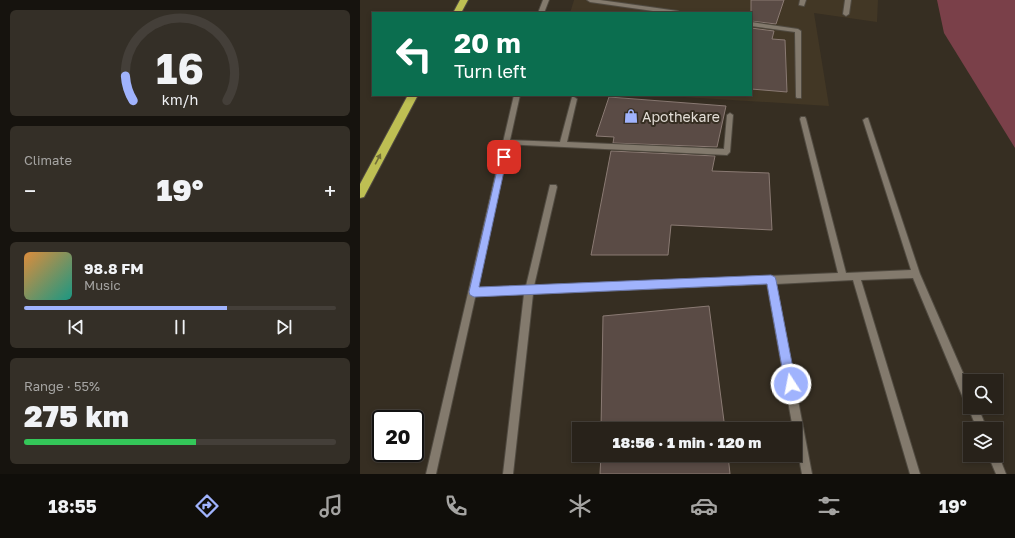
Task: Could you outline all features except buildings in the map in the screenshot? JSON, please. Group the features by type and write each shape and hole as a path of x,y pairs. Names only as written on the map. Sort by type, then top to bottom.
{"highway":[{"path":"458,12 464,0"},
{"path":"360,194 412,96"}],"street":[{"path":"541,12 546,0"},
{"path":"590,0 671,12"},
{"path":"846,14 848,0"},
{"path":"752,24 798,31 799,97"},
{"path":"431,474 474,292 517,96"},
{"path":"563,145 574,98"},
{"path":"507,142 727,152 730,116"},
{"path":"803,119 842,277"},
{"path":"866,120 916,274 963,385"},
{"path":"508,474 529,290 553,187"},
{"path":"474,292 916,274"},
{"path":"856,276 915,474"},
{"path":"771,280 807,474"},
{"path":"996,462 1001,474"}],"shaded area":[{"path":"574,0 878,0 877,22 814,13 829,106 667,96 752,96 752,12 570,12"},
{"path":"937,0 1015,0 1015,148 944,33"}],"place":[{"name":"Apothekare","path":"631,116"}],"route":[{"path":"504,157 474,292 771,280 791,384"}]}
